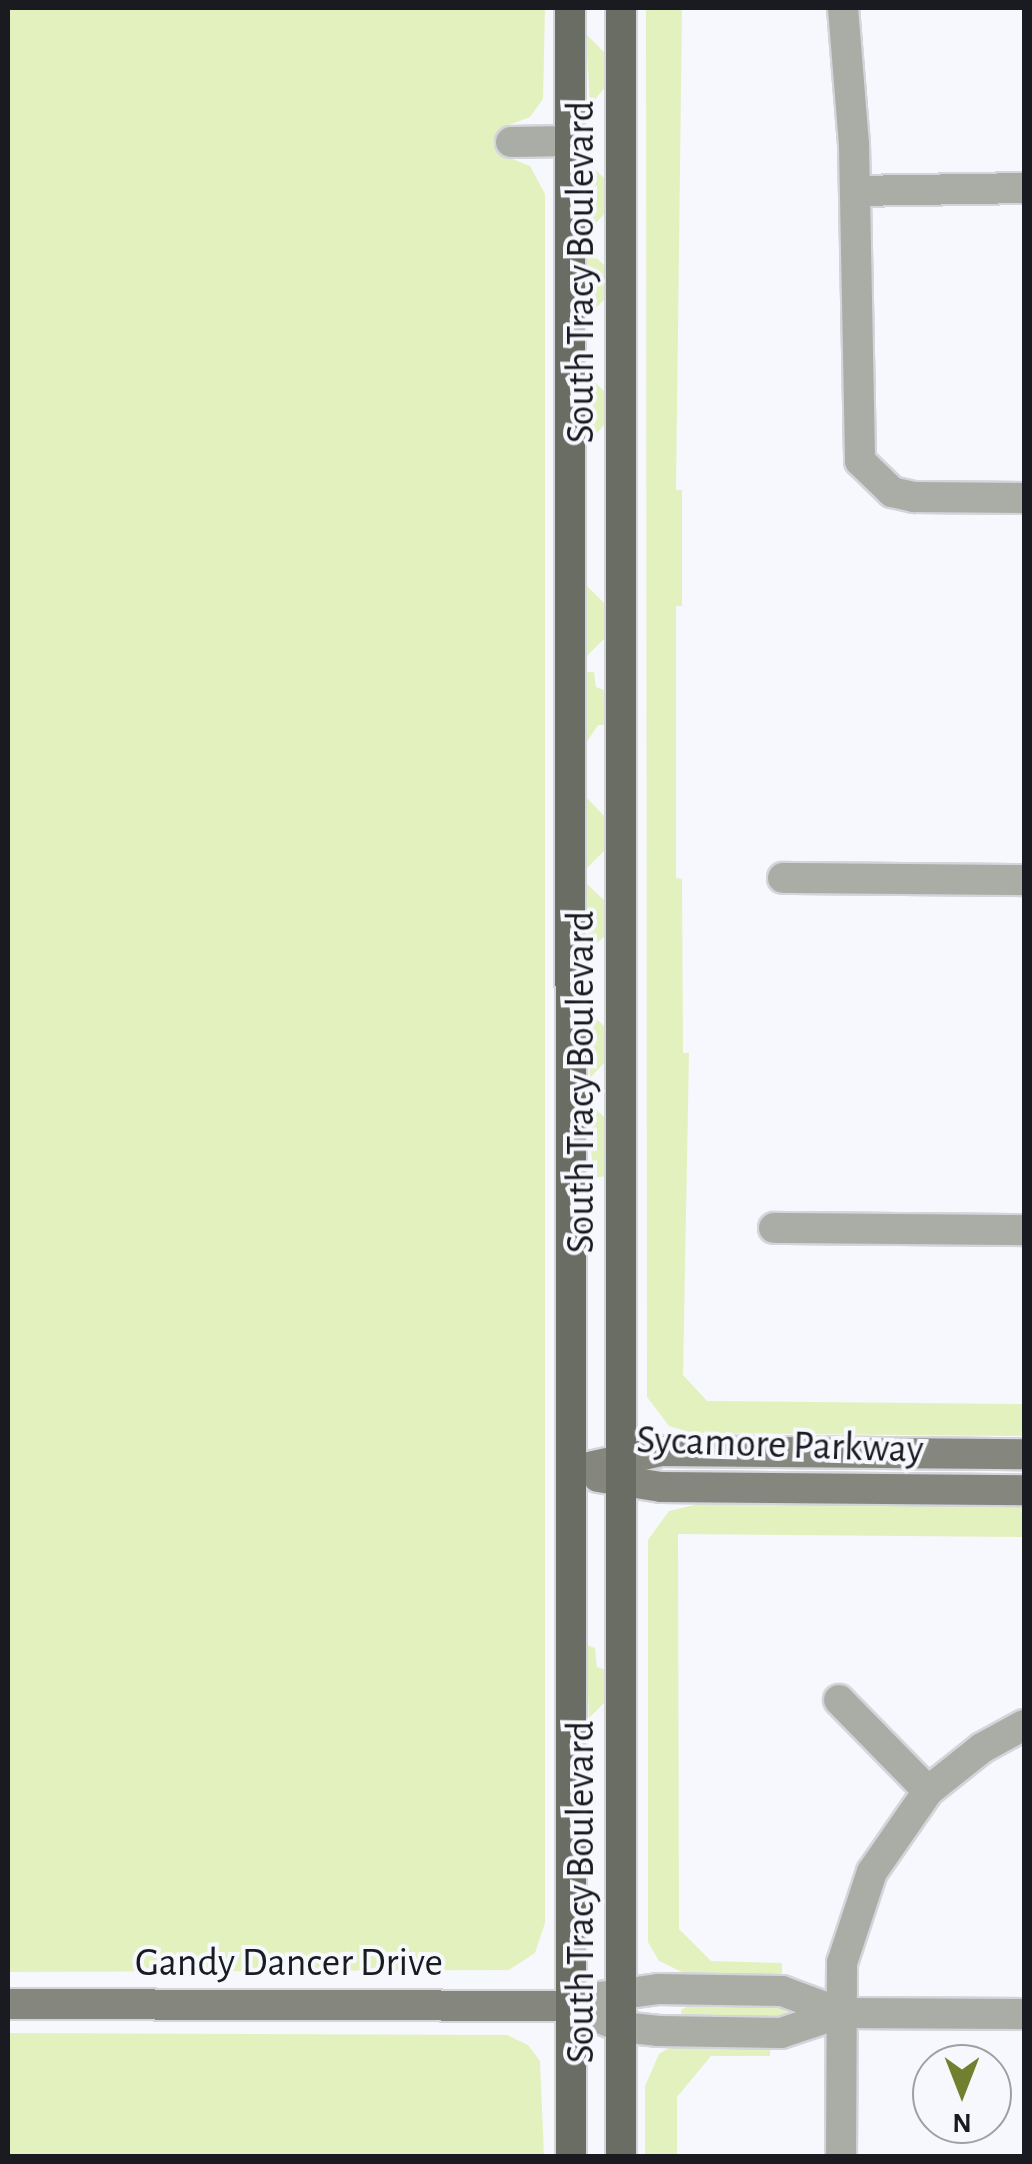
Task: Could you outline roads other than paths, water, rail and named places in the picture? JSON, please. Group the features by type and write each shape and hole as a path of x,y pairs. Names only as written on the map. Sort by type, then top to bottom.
{"main road":[{"name":"South Tracy Boulevard","path":"570,8 571,2156"},
{"name":"South Tracy Boulevard","path":"621,8 621,2156"},
{"name":"Sycamore Parkway","path":"571,1471 1024,1454"},
{"name":"Sycamore Parkway","path":"621,1469 1024,1490"},
{"name":"Gandy Dancer Drive","path":"8,2004 570,2006"}],"street":[{"path":"843,8 855,191 860,461 892,492 914,497 1024,498"},
{"path":"512,142 570,142"},
{"path":"855,191 1024,188"},
{"path":"784,878 1024,880"},
{"path":"774,1228 1024,1230"},
{"path":"839,1700 928,1790"},
{"path":"841,2156 842,1963 859,1905 887,1844 928,1790 982,1748 1024,1725"},
{"path":"570,2006 621,1991 782,1991 841,2013"},
{"path":"570,2006 621,2027 781,2033 841,2013 1024,2014"}]}
